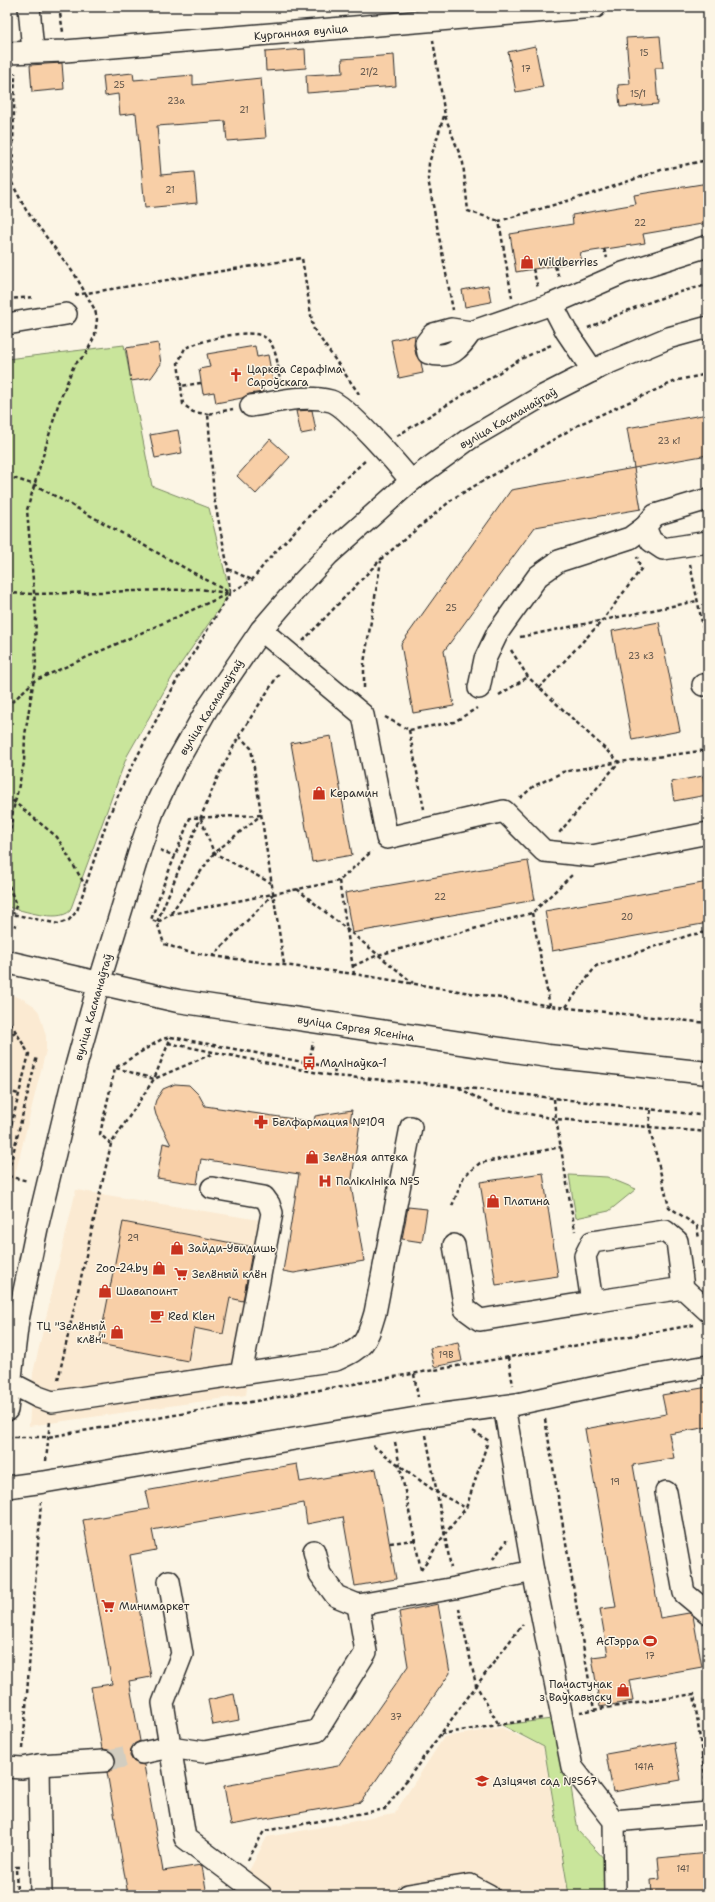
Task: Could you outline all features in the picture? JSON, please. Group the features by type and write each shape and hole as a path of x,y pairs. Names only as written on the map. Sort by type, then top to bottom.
{"main road":[{"name":"вуліца Сяргея Ясеніна","path":"7,962 178,1001 548,1056 708,1073"}],"street":[{"path":"29,7 32,51"},
{"name":"Курганная вуліца","path":"7,53 65,51 595,7"},
{"path":"464,331 515,316 546,298 708,246"},
{"path":"546,298 593,371"},
{"path":"7,324 68,304"},
{"name":"вуліца Касманаўтаў","path":"7,1410 8,1382 18,1320 42,1207 76,1066 99,983 142,843 173,769 207,709 261,630 328,555 411,481 469,439 540,398 593,371 668,338 708,327"},
{"path":"251,406 298,398 332,401 342,408 381,446 411,481"},
{"path":"485,697 485,659 538,576 559,561 638,532 655,515 708,499"},
{"path":"638,532 664,549 708,542"},
{"path":"261,630 291,655 373,715 387,838 427,827 504,811 544,851 592,856 708,833"},
{"path":"8,1382 38,1397 52,1402 336,1360 356,1351 368,1338 375,1313 411,1127"},
{"path":"212,1188 264,1198 269,1204 272,1212 241,1374"},
{"path":"592,1302 585,1256 592,1242 666,1231 677,1241 683,1288 704,1317"},
{"path":"454,1245 465,1310 480,1320 683,1288"},
{"path":"7,1487 44,1482 422,1417 542,1400 634,1378 708,1366"},
{"path":"510,1405 533,1571 572,1767 614,1821 615,1895"},
{"path":"666,1492 684,1593 708,1613"},
{"path":"314,1551 320,1574 336,1596 358,1605 455,1588 533,1571"},
{"path":"169,1581 182,1654 164,1703 185,1838 261,1895"},
{"path":"142,1753 170,1747 204,1752 317,1731 366,1652 358,1605"},
{"path":"41,1895 23,1767 104,1761"},
{"path":"614,1821 708,1812"},
{"path":"408,1895 470,1885 489,1895"}],"path":[{"path":"59,7 65,51"},
{"path":"430,21 445,116 463,164 468,211 498,221 591,194 664,169 708,160"},
{"path":"7,857 24,763 25,735 36,665 34,648 36,615 35,594 27,510 61,398 74,365 86,354 95,335 97,319 95,310 75,274 26,210 12,183 16,69 32,51"},
{"path":"445,116 429,164 428,179 464,331"},
{"path":"498,221 515,316"},
{"path":"68,304 86,294 302,258 313,328 361,397"},
{"path":"555,266 562,285"},
{"path":"533,269 546,298"},
{"path":"7,299 39,297"},
{"path":"251,406 208,414 193,412 183,404 178,363 185,348 202,341 253,333 266,338 274,350 284,400"},
{"path":"708,374 678,380 580,424 454,498 381,560 313,630 291,655 239,736 201,818 157,922 164,944 188,952 354,974 550,1006 708,1023"},
{"path":"180,386 201,383"},
{"path":"208,414 214,498 228,568 230,593"},
{"path":"7,476 35,485 230,593"},
{"path":"539,688 603,620 641,569 638,532"},
{"path":"686,546 708,652"},
{"path":"381,560 364,663 373,715 409,730 454,722 485,697 528,677"},
{"path":"228,568 252,580"},
{"path":"7,593 35,594 200,589 230,593"},
{"path":"7,707 34,681 230,593"},
{"path":"619,762 528,677 501,636 603,620 697,601"},
{"path":"409,730 427,827"},
{"path":"239,736 251,748 284,964"},
{"path":"504,811 534,786 563,772 619,762 708,750"},
{"path":"544,851 619,762"},
{"path":"7,796 57,837 85,885"},
{"path":"261,815 190,818 151,920 157,922 171,914 339,881 387,838"},
{"path":"171,914 214,853 261,815"},
{"path":"201,818 214,853 271,884"},
{"path":"353,966 378,955 532,913 592,856"},
{"path":"7,879 16,906 13,914"},
{"path":"339,881 354,974"},
{"path":"297,889 413,984"},
{"path":"213,956 273,894"},
{"path":"7,913 59,924 69,920 77,911 82,901"},
{"path":"532,913 550,1006"},
{"path":"7,924 17,926"},
{"path":"566,1008 596,966 690,935 708,932"},
{"path":"7,1017 29,1054 7,1142"},
{"path":"7,1038 15,1032"},
{"path":"23,1767 44,1482 52,1402 68,1340 111,1144 154,1079 171,1037"},
{"path":"111,1144 100,1134 115,1068 162,1039 171,1037 335,1068 334,1076"},
{"path":"168,1043 334,1076 456,1087 708,1116"},
{"path":"115,1068 154,1079 214,1053"},
{"path":"7,1178 37,1056"},
{"path":"456,1087 496,1108 556,1119 708,1132"},
{"path":"7,1091 19,1094"},
{"path":"554,1099 560,1147 575,1234"},
{"path":"651,1110 649,1126 669,1207"},
{"path":"452,1206 464,1176 480,1163 560,1147"},
{"path":"7,1437 48,1437 414,1374 704,1317"},
{"path":"508,1356 510,1405"},
{"path":"414,1374 444,1535 476,1685 499,1725"},
{"path":"542,1400 594,1710"},
{"path":"469,1429 489,1440"},
{"path":"394,1436 422,1576"},
{"path":"489,1440 490,1447"},
{"path":"421,1570 444,1535 466,1508 489,1440"},
{"path":"370,1444 400,1464 436,1492 466,1508"},
{"path":"490,1563 506,1542 505,1535"},
{"path":"390,1543 415,1540"},
{"path":"238,1878 264,1831 385,1809 476,1685 540,1603"},
{"path":"694,1694 705,1775"},
{"path":"702,1755 708,1754"},
{"path":"16,1867 17,1895"},
{"path":"7,1891 17,1891"}],"shaded area":[{"path":"7,993 23,999 33,1005 39,1012 46,1036 46,1050 7,1207"},
{"path":"76,1190 272,1222 246,1395 29,1426 33,1373"},
{"name":"Дзіцячы сад №567","path":"502,1728 543,1747 568,1895 236,1895 267,1837 394,1814 444,1737"}],"green space":[{"path":"124,345 152,486 209,508 230,593 175,672 127,756 70,911 57,916 40,915 7,907 7,359"},
{"path":"569,1175 607,1177 636,1189 609,1211 576,1218"},
{"path":"560,1718 578,1831 610,1865 610,1895 569,1895 544,1747 502,1725"}],"building":[{"path":"660,36 663,68 655,68 658,104 620,107 618,85 630,84 626,38"},
{"path":"535,46 543,87 516,92 508,52"},
{"path":"305,49 306,68 266,71 265,52"},
{"path":"394,55 396,86 307,93 306,75 343,73 342,59"},
{"path":"62,63 64,89 32,92 30,65"},
{"path":"133,73 134,80 193,75 193,85 261,78 266,138 227,141 225,121 157,126 161,175 194,172 197,203 145,208 136,113 120,115 118,94 105,96 103,76"},
{"path":"708,183 708,223 643,234 645,243 580,253 582,261 516,272 510,234 573,224 572,215 636,204 634,195"},
{"path":"488,285 491,302 465,307 462,290"},
{"path":"415,335 414,345 416,355 421,362 423,373 399,378 391,340"},
{"path":"158,343 161,364 151,378 131,381 126,348"},
{"name":"Царква Серафіма Сароўскага","path":"255,346 257,357 268,355 273,381 262,383 263,392 249,394 242,398 216,403 214,392 203,394 199,369 210,367 207,354"},
{"path":"312,410 316,431 301,434 296,411"},
{"path":"708,414 708,455 634,468 627,428"},
{"path":"178,430 182,453 155,458 150,435"},
{"path":"270,439 290,457 256,494 237,476"},
{"path":"634,468 641,509 535,527 444,651 454,706 413,713 401,644 511,490"},
{"path":"659,622 680,731 632,740 612,631"},
{"path":"331,736 352,855 312,862 291,743"},
{"path":"703,776 707,795 674,801 671,782"},
{"path":"528,861 535,900 352,933 345,893"},
{"path":"708,882 708,923 552,951 545,911"},
{"name":"Паліклініка №5","path":"175,1084 189,1085 199,1095 205,1106 314,1122 315,1116 352,1110 350,1121 360,1123 351,1185 364,1261 294,1273 283,1271 299,1174 201,1159 197,1184 157,1178 163,1143 171,1145 156,1115 154,1107 156,1100 163,1089"},
{"path":"543,1173 558,1276 496,1285 480,1182"},
{"path":"408,1207 427,1209 422,1242 402,1239"},
{"name":"Зелёный клён","path":"123,1222 253,1247 243,1301 230,1298 223,1334 194,1328 188,1361 99,1344"},
{"path":"458,1342 462,1361 434,1367 430,1348"},
{"path":"708,1387 708,1427 669,1434 674,1458 633,1465 660,1618 689,1613 693,1616 702,1667 629,1680 633,1701 600,1707 592,1657 608,1655 600,1609 616,1607 585,1429 666,1414 662,1395"},
{"path":"297,1464 300,1482 376,1469 396,1579 355,1586 343,1517 307,1524 304,1503 152,1530 156,1550 130,1555 151,1677 129,1681 140,1741 134,1744 131,1749 130,1756 133,1761 144,1765 163,1871 201,1865 207,1895 128,1895 107,1772 115,1767 116,1760 110,1750 102,1749 91,1687 112,1684 83,1520 149,1509 145,1491"},
{"path":"438,1604 450,1673 361,1802 231,1825 224,1786 338,1766 408,1666 399,1612"},
{"path":"234,1694 239,1720 213,1725 208,1700"},
{"path":"674,1742 681,1780 613,1792 606,1754"},
{"path":"708,1853 708,1894 652,1895 651,1880 660,1879 658,1858"}],"tunnel":[{"path":"104,1761 142,1753"}],"place":[{"name":"Wildberries","path":"527,262"},
{"name":"Царква Серафіма Сароўскага","path":"236,375"},
{"name":"Керамин","path":"319,793"},
{"name":"Малінаўка-1","path":"309,1063"},
{"name":"Белфармация №109","path":"261,1122"},
{"name":"Зелёная аптека","path":"312,1157"},
{"name":"Паліклініка №5","path":"325,1181"},
{"name":"Платина","path":"493,1201"},
{"name":"Зайди-Увидишь","path":"177,1248"},
{"name":"Zoo-24.by","path":"159,1268"},
{"name":"Зелёный клён","path":"181,1274"},
{"name":"Шавапоинт","path":"105,1291"},
{"name":"Red Kleн","path":"157,1316"},
{"name":"ТЦ \"Зелёный клён\"","path":"117,1332"},
{"name":"Минимаркет","path":"108,1606"},
{"name":"АсТэрра","path":"650,1641"},
{"name":"Пачастунак з Ваўкавыску","path":"623,1690"},
{"name":"Дзіцячы сад №567","path":"482,1781"}]}
